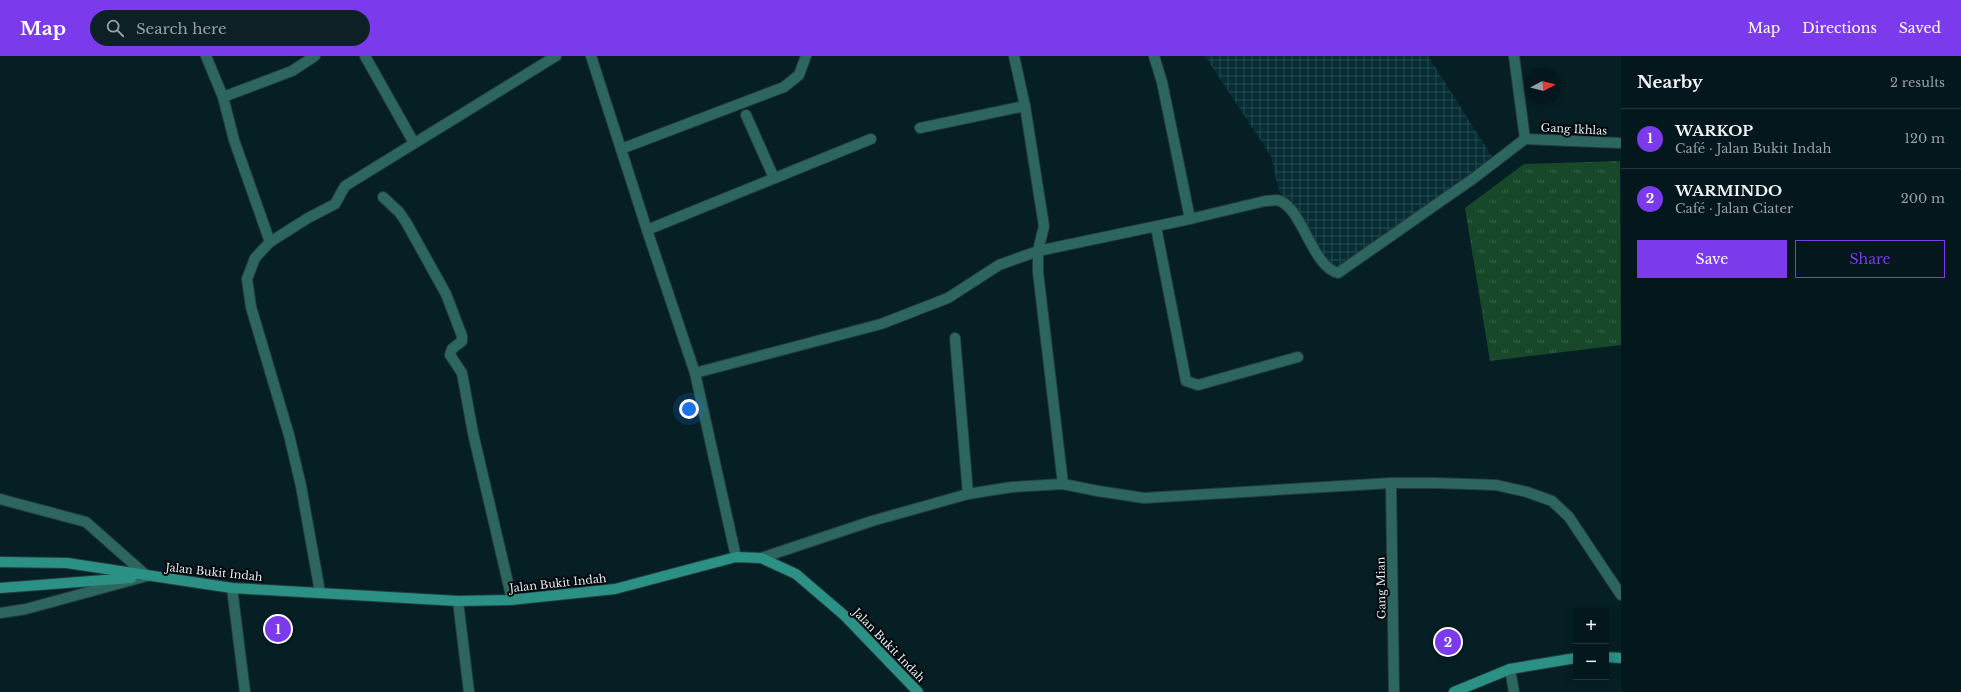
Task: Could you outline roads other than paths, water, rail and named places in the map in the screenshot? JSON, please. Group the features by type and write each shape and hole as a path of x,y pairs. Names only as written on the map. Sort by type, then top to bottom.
{"main road":[{"name":"Jalan Bukit Indah","path":"0,562 67,563 232,588 458,601 512,600 615,589 736,557 761,558 796,574 845,616 918,692"},
{"name":"Jalan Bukit Indah","path":"0,588 147,576"},
{"path":"1609,657 1621,658"},
{"path":"1454,692 1510,670 1573,659"}],"street":[{"path":"206,56 223,97 234,140 270,242"},
{"path":"223,97 292,71 316,56"},
{"path":"365,56 414,143"},
{"path":"320,592 301,486 289,435 251,307 247,279 255,258 270,242 308,218 335,204 345,186 556,56"},
{"path":"591,56 695,374 736,557"},
{"path":"621,149 784,86 799,75 806,56"},
{"path":"1014,56 1025,106 1044,226 1038,251 1038,272 1063,484"},
{"path":"1154,56 1162,82 1190,220"},
{"path":"695,374 881,324 948,298 999,265 1038,251 1190,220 1265,201 1277,200 1290,207 1326,268 1338,273 1474,178 1525,139 1514,56"},
{"path":"920,128 1025,106"},
{"path":"746,115 774,178"},
{"path":"647,230 871,139"},
{"name":"Gang Ikhlas","path":"1525,139 1621,143"},
{"path":"383,197 399,212 409,228 446,294 462,336 462,342 452,349 450,355 462,373 473,433 512,600"},
{"path":"1156,227 1186,381 1198,385 1298,357"},
{"path":"955,338 968,494"},
{"path":"761,558 872,521 968,494 1012,487 1063,484 1098,492 1144,498 1391,484 1436,483 1496,485 1527,492 1552,501 1569,517 1621,595"},
{"name":"Gang Mian","path":"1391,484 1394,692"},
{"path":"0,499 86,522 147,576"},
{"path":"0,613 26,609 147,576"},
{"path":"232,588 245,692"},
{"path":"458,601 469,692"},
{"path":"1510,670 1514,692"}],"place":[{"name":"WARKOP","path":"278,629"},
{"name":"WARMINDO","path":"1448,642"}]}
